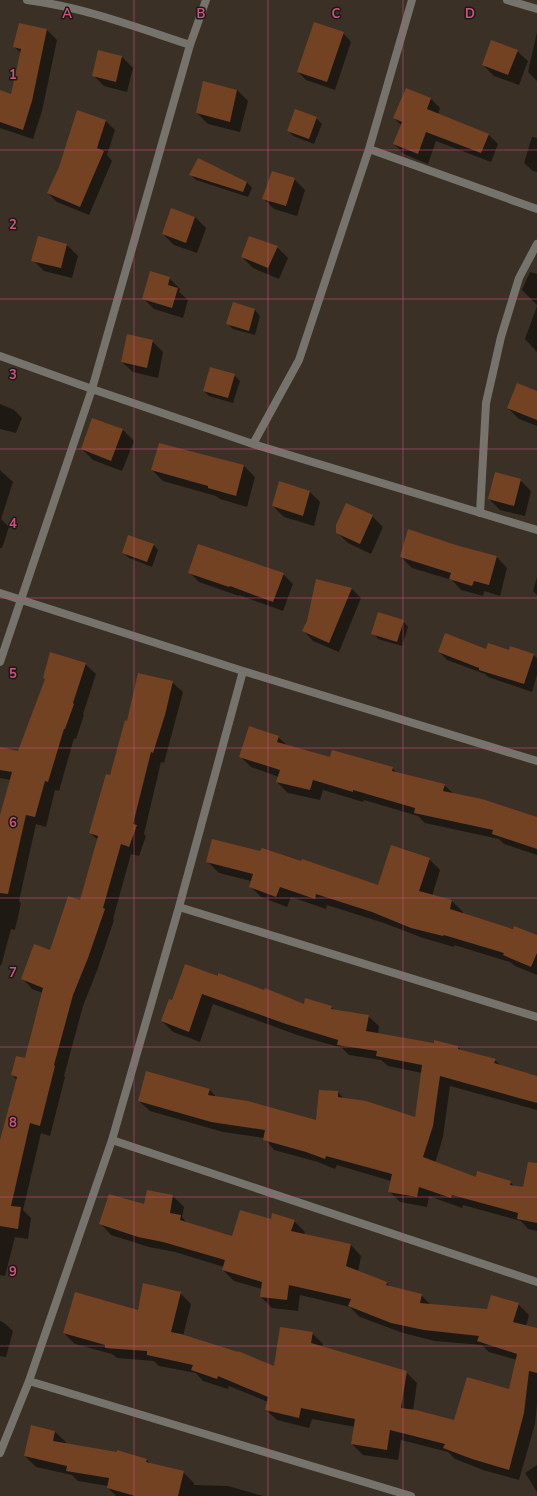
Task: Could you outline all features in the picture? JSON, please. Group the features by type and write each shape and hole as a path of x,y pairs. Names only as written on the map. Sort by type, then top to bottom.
{"street":[{"path":"26,0 52,3 100,15 190,46"},
{"path":"0,662 92,390 190,46 206,0"},
{"path":"253,444 299,360 369,149 412,0"},
{"path":"507,0 537,9"},
{"path":"369,149 537,209"},
{"path":"480,512 486,403 501,337 519,278 537,244"},
{"path":"0,356 92,390 253,444 537,530"},
{"path":"0,593 243,671 537,761"},
{"path":"0,1453 29,1381 112,1140 179,907 243,671"},
{"path":"179,907 537,1017"},
{"path":"112,1140 537,1282"},
{"path":"29,1381 411,1496"}],"building":[{"path":"314,22 344,32 327,82 297,72"},
{"path":"19,23 47,29 32,101 23,130 0,122 0,90 11,94 21,49 13,47"},
{"path":"491,40 518,50 508,75 482,65"},
{"path":"98,50 122,56 116,82 92,76"},
{"path":"203,81 237,90 230,122 196,113"},
{"path":"406,88 431,98 427,109 489,134 481,153 426,132 418,154 393,144 402,122 393,118"},
{"path":"295,109 317,117 309,139 287,131"},
{"path":"77,110 106,120 97,148 104,151 80,207 47,193 59,167"},
{"path":"198,158 247,182 243,192 189,175"},
{"path":"272,171 295,178 286,206 262,199"},
{"path":"171,208 195,217 186,243 162,234"},
{"path":"38,236 67,244 61,268 31,261"},
{"path":"249,236 278,246 268,268 241,257"},
{"path":"150,271 170,277 168,285 178,288 172,308 142,299"},
{"path":"233,302 255,309 249,331 226,324"},
{"path":"127,334 153,340 147,368 121,362"},
{"path":"210,367 235,374 228,398 203,391"},
{"path":"517,383 537,391 537,420 507,408"},
{"path":"92,418 123,429 111,461 81,449"},
{"path":"159,443 244,465 236,496 208,488 208,486 151,470"},
{"path":"495,472 521,479 514,506 488,499"},
{"path":"279,481 310,491 303,516 272,506"},
{"path":"346,503 373,515 360,544 336,533 336,525"},
{"path":"408,529 459,546 497,556 489,585 474,581 472,586 449,579 451,573 400,557"},
{"path":"128,535 154,544 147,562 122,553"},
{"path":"198,544 284,573 273,602 230,586 229,587 188,573"},
{"path":"316,579 352,588 329,643 302,631 307,621"},
{"path":"378,612 404,620 397,642 371,634"},
{"path":"445,633 486,649 488,643 509,650 510,646 534,654 524,684 479,670 479,668 438,652"},
{"path":"50,652 86,663 48,782 45,781 35,817 26,815 8,894 0,893 0,815 12,772 0,770 0,747 18,751 45,679 43,678"},
{"path":"138,673 173,681 165,715 153,753 151,752 133,824 137,825 129,847 121,844 103,908 105,909 73,995 54,1065 40,1126 30,1123 11,1206 21,1207 18,1229 0,1226 0,1140 17,1077 11,1075 16,1056 25,1058 43,988 21,979 34,944 50,950 68,896 80,900 98,836 89,833 106,774 110,775 125,720 127,721"},
{"path":"249,726 279,736 277,742 330,757 332,750 393,767 392,771 445,784 443,791 482,799 537,817 537,849 492,834 493,830 414,813 415,808 353,790 353,792 313,780 310,790 276,782 280,770 239,757"},
{"path":"212,839 260,851 262,848 301,861 302,859 378,885 391,845 430,858 419,891 452,900 450,909 513,929 514,926 537,935 537,953 531,967 503,955 504,953 444,935 411,928 372,912 316,894 315,899 280,887 276,897 249,887 253,874 206,862"},
{"path":"185,964 218,976 218,973 264,990 265,988 304,1004 305,998 332,1006 331,1009 369,1015 366,1031 434,1043 434,1040 458,1046 458,1049 496,1059 494,1063 537,1076 537,1103 440,1076 433,1126 423,1157 476,1177 477,1171 511,1181 510,1185 523,1187 528,1162 537,1163 537,1223 517,1219 518,1213 452,1195 451,1198 419,1187 417,1197 388,1192 392,1174 326,1156 325,1159 263,1140 265,1130 211,1122 138,1101 146,1071 210,1089 208,1095 248,1101 316,1120 319,1090 338,1091 338,1097 366,1101 415,1117 422,1065 376,1056 377,1051 337,1045 338,1040 286,1024 202,994 189,1032 161,1021 169,999 172,1000"},
{"path":"147,1190 173,1195 170,1213 181,1215 180,1220 232,1236 240,1210 271,1219 272,1213 295,1220 291,1231 351,1244 346,1266 387,1282 386,1285 422,1294 420,1303 487,1309 491,1295 519,1303 513,1322 537,1328 537,1373 529,1371 524,1413 509,1470 472,1459 443,1448 445,1444 390,1430 387,1450 351,1444 355,1419 301,1408 299,1418 265,1410 268,1397 218,1376 217,1379 191,1370 193,1365 147,1355 147,1351 105,1348 105,1345 63,1333 75,1292 138,1310 143,1283 181,1292 171,1332 238,1351 274,1366 280,1327 313,1332 311,1343 407,1371 401,1408 416,1410 454,1420 467,1377 509,1389 517,1354 477,1341 479,1336 424,1330 391,1323 348,1306 351,1299 289,1285 287,1300 260,1297 262,1282 222,1270 225,1260 163,1242 138,1237 99,1224 109,1194 144,1204"},
{"path":"31,1425 55,1431 53,1441 117,1452 117,1450 147,1459 146,1462 184,1471 178,1496 135,1496 107,1488 109,1478 66,1471 67,1466 24,1456"}]}
